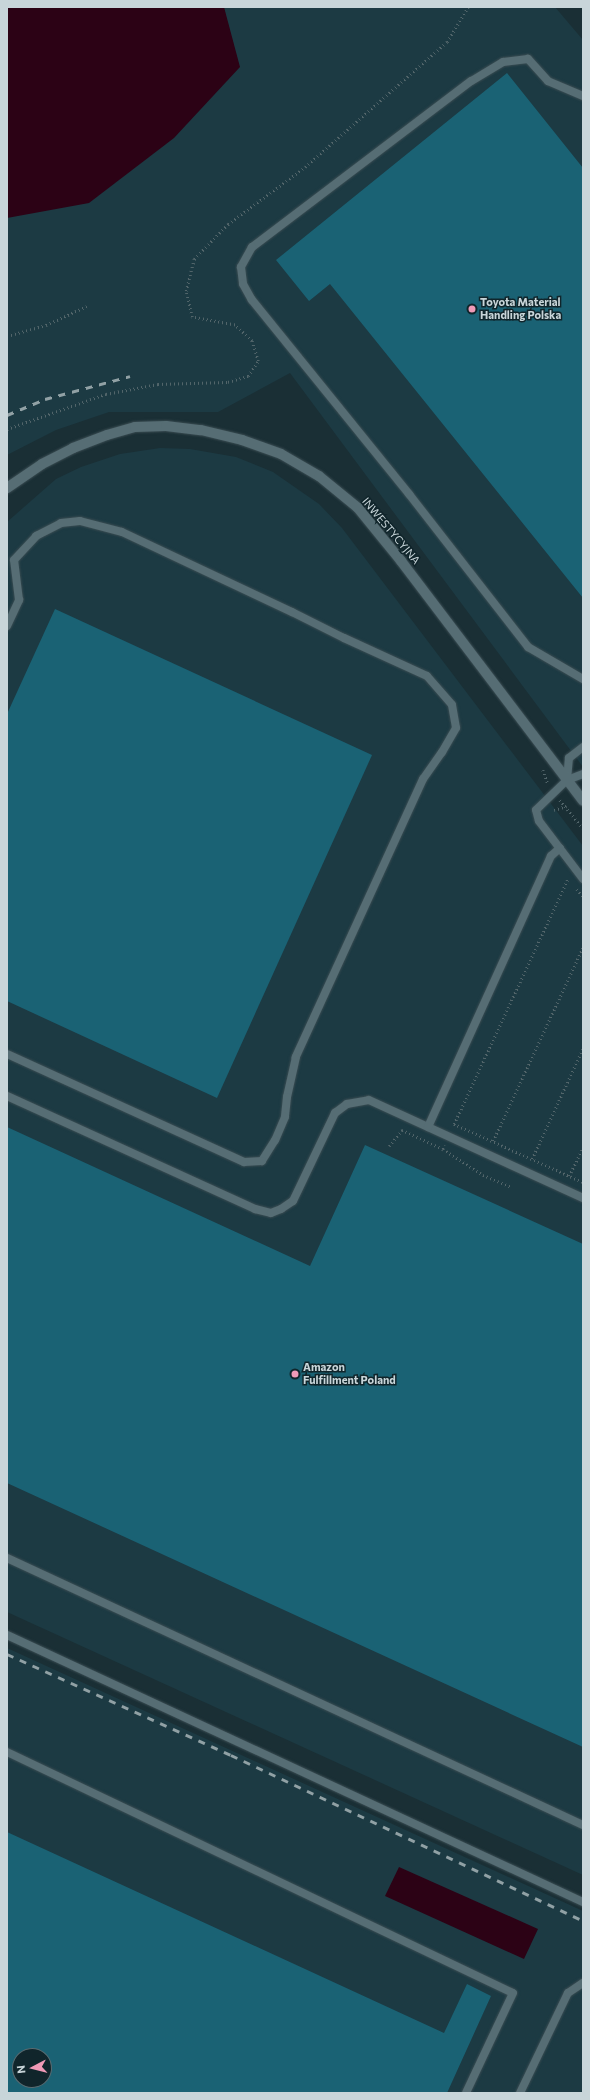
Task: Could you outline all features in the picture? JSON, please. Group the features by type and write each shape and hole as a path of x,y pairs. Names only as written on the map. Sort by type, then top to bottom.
{"street":[{"name":"INWESTYCYJNA","path":"7,488 42,464 73,448 107,435 135,427 166,426 201,430 242,440 281,454 320,476 358,508 401,561 583,801"}],"lane":[{"path":"583,96 548,81 528,59 503,62 471,81 252,247 241,267 244,284 252,300 409,494 528,647 583,679"},
{"path":"7,626 19,600 14,560 36,536 61,524 80,521 122,532 427,676 452,705 456,728 442,752 422,779 296,1057 287,1097 285,1117 275,1140 262,1161 244,1162 7,1054"},
{"path":"567,780 569,758 583,747"},
{"path":"583,774 567,780 536,810 539,821 583,879"},
{"path":"428,1127 552,856 560,848"},
{"path":"7,1096 255,1209 270,1213 281,1209 293,1201 335,1113 347,1104 369,1100 583,1198"},
{"path":"7,1558 583,1825"},
{"path":"7,1635 583,1902"},
{"path":"7,1752 513,1993 466,2093"},
{"path":"520,2093 568,1993 583,1984"}],"path":[{"path":"7,336 46,325 86,306"},
{"path":"541,762 544,777 553,794 566,806 583,828"},
{"path":"554,809 566,806"},
{"path":"454,1124 568,878"},
{"path":"494,1141 583,947"},
{"path":"532,1159 583,1048"},
{"path":"569,1176 583,1147"},
{"path":"443,1149 483,1175 511,1187"}],"shaded area":[{"path":"7,7 555,7 583,40 583,767 290,373 218,412 109,412 56,430 7,455"},
{"path":"7,7 224,7 240,67 174,138 89,203 7,218"},
{"path":"160,448 190,449 236,457 273,472 319,504 342,528 583,846 583,1875 7,1612 7,522 56,479 81,467 120,454"},
{"path":"7,1648 583,1911 583,2093 7,2093"},
{"path":"399,1867 538,1929 524,1959 385,1896"}],"building":[{"path":"507,73 583,168 583,598 330,284 309,301 276,260"},
{"path":"55,609 372,755 217,1098 7,1001 7,714"},
{"name":"Amazon Fulfillment Poland","path":"7,1127 310,1266 365,1145 583,1244 583,1747 7,1483"},
{"path":"7,1832 444,2033 467,1984 491,1996 447,2093 7,2093"}],"railway":[{"path":"7,415 45,399 130,376"},
{"path":"7,1654 231,1755 583,1921"}],"place":[{"name":"Toyota Material Handling Polska","path":"472,309"},
{"name":"Amazon Fulfillment Poland","path":"295,1374"}]}
